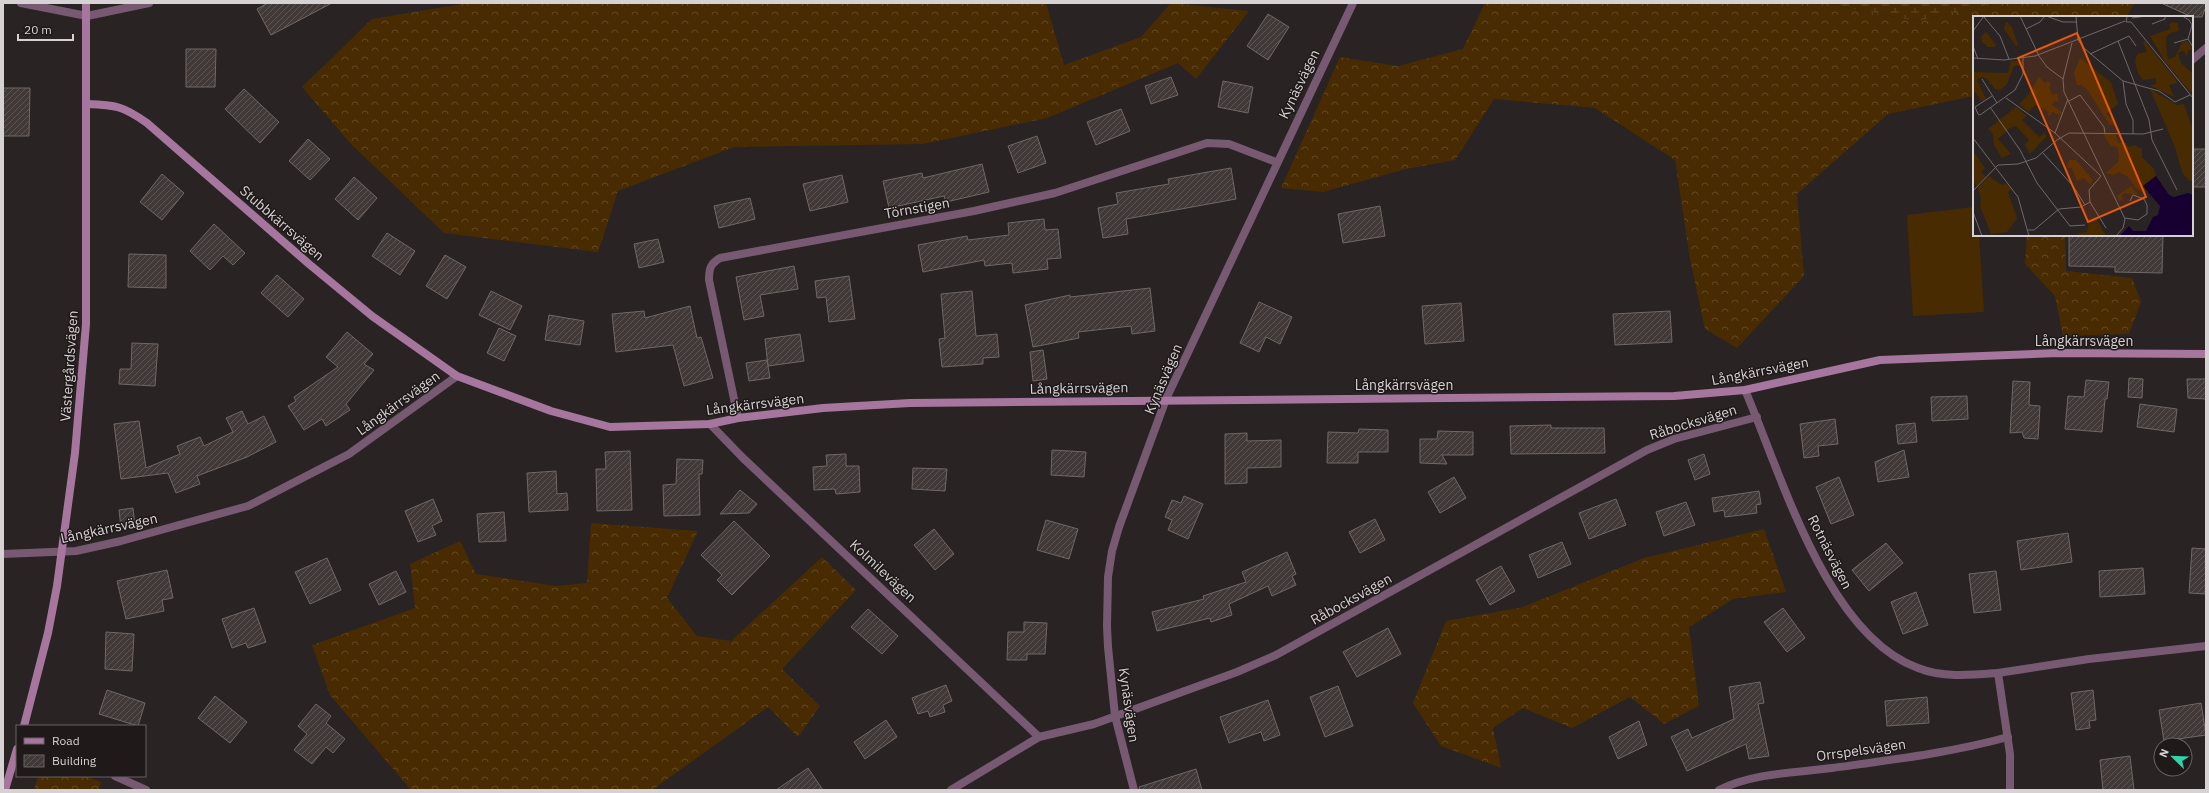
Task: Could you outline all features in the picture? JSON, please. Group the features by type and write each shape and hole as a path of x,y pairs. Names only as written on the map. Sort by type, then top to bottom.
{"street":[{"path":"21,3 87,16 149,3"},
{"name":"Västergårdsvägen","path":"24,725 48,633 75,453 86,324 86,3"},
{"name":"Kynäsvägen","path":"1134,790 1115,716 1107,626 1108,577 1112,552 1119,527 1166,399 1276,162 1353,3"},
{"path":"2193,59 2206,48"},
{"name":"Stubbkärrsvägen","path":"87,104 117,105 131,111 147,123 309,264 372,316 457,376"},
{"name":"Törnstigen","path":"738,418 710,280 709,270 713,262 720,258 974,211 1055,193 1207,143 1229,144 1276,162"},
{"name":"Långkärrsvägen","path":"3,554 61,553 122,541 248,506 349,454 457,376 551,411 610,427 710,424 738,418 823,408 910,403 1166,399 1674,396 1746,390 1880,360 2058,353 2206,354"},
{"name":"Rotnäsvägen","path":"1746,390 1799,520 1829,584 1854,620 1887,651 1916,668 1928,672 1967,676 1998,673"},
{"name":"Råbocksvägen","path":"951,790 1039,737 1094,724 1237,672 1276,655 1648,450 1674,439 1757,417"},
{"name":"Kolmilevägen","path":"710,424 743,458 1039,737"},
{"path":"2010,790 2008,737 1998,673 2089,659 2206,646"},
{"name":"Orrspelsvägen","path":"1719,790 1730,784 1759,778 1960,748 2008,737"},
{"path":"5,790 16,752"},
{"path":"117,777 146,790"}],"green space":[{"path":"468,3 1046,3 1064,65 1141,37 1171,3 1249,11 1196,79 1178,63 1047,118 923,144 734,147 618,191 598,252 444,233 350,143 302,87 372,19"},
{"path":"1485,3 1824,3 1917,21 1996,3 2135,3 2127,16 1973,16 1973,96 1888,114 1797,194 1804,276 1737,348 1705,329 1690,259 1675,160 1595,108 1494,99 1455,160 1406,169 1323,192 1281,188 1340,57 1398,66 1463,49"},
{"path":"1824,3 1996,3 1917,21"},
{"path":"1973,207 1973,236 1979,236 1984,312 1913,316 1907,215"},
{"path":"2027,236 2065,236 2066,271 2132,278 2141,302 2129,334 2063,336 2055,296 2025,264"},
{"path":"591,523 698,531 667,598 697,636 731,641 822,557 856,590 782,669 820,706 798,737 768,707 652,790 411,790 330,695 312,645 415,608 410,564 460,541 476,574 556,586 587,583"},
{"path":"1764,529 1786,592 1733,599 1689,627 1699,706 1664,724 1630,697 1572,728 1523,708 1493,728 1501,768 1441,746 1413,703 1446,621 1523,607 1644,558"},
{"path":"38,777 88,777 101,782 99,790 34,790"}],"building":[{"path":"268,3 332,3 271,35 257,9"},
{"path":"2161,3 2206,3 2202,17 2190,16"},
{"path":"1268,14 1289,27 1268,60 1247,46"},
{"path":"186,49 216,49 215,87 186,87"},
{"path":"1171,77 1178,95 1151,104 1145,86"},
{"path":"1223,81 1253,87 1248,113 1218,107"},
{"path":"3,88 30,88 29,136 3,136"},
{"path":"244,89 279,122 260,143 225,109"},
{"path":"1121,109 1130,131 1096,145 1087,122"},
{"path":"1037,136 1046,163 1018,173 1008,146"},
{"path":"308,139 330,159 310,180 289,161"},
{"path":"2193,149 2206,149 2206,187 2193,187"},
{"path":"982,164 989,192 946,202 944,196 889,208 883,181 922,173 923,178"},
{"path":"1231,168 1236,199 1126,219 1128,234 1103,238 1098,208 1118,204 1116,193 1169,184 1168,179"},
{"path":"162,174 184,193 162,220 140,202"},
{"path":"842,175 848,202 810,211 803,184"},
{"path":"354,177 377,198 358,220 335,199"},
{"path":"750,198 755,219 719,228 714,206"},
{"path":"1380,206 1385,236 1343,243 1338,214"},
{"path":"1044,219 1045,230 1058,229 1061,258 1047,259 1048,269 1013,273 1012,263 985,266 984,260 923,272 918,245 967,236 968,240 1009,235 1008,223"},
{"path":"214,224 245,253 233,265 223,256 210,270 190,251"},
{"path":"387,233 415,251 400,275 372,256"},
{"path":"2069,236 2163,236 2162,273 2115,272 2115,267 2069,266"},
{"path":"658,239 664,262 639,268 634,244"},
{"path":"129,254 166,255 166,288 128,287"},
{"path":"445,255 466,267 447,299 426,286"},
{"path":"794,266 798,289 760,295 764,316 744,320 736,277"},
{"path":"277,275 304,299 288,317 261,293"},
{"path":"849,276 855,319 829,322 826,297 817,298 815,281"},
{"path":"1150,288 1155,331 1132,334 1131,326 1078,332 1079,338 1033,347 1025,305 1070,295 1070,297"},
{"path":"491,291 522,306 510,330 479,315"},
{"path":"972,291 976,336 997,334 999,357 983,358 983,364 942,367 939,339 945,338 941,294"},
{"path":"1259,302 1292,317 1280,344 1266,337 1259,352 1240,343"},
{"path":"1461,303 1464,341 1425,344 1422,306"},
{"path":"690,306 697,338 701,337 713,378 684,386 673,345 616,352 612,314 644,311 645,318"},
{"path":"1670,311 1672,342 1615,345 1613,314"},
{"path":"549,315 584,321 580,345 545,340"},
{"path":"499,328 516,336 504,361 487,353"},
{"path":"347,332 373,354 364,364 374,370 346,404 350,410 326,426 322,419 304,430 288,406 296,401 294,397 338,367 326,357"},
{"path":"800,334 804,361 768,366 765,339"},
{"path":"132,343 158,344 155,386 119,384 120,369 131,369"},
{"path":"1043,350 1047,379 1033,381 1030,352"},
{"path":"767,360 770,378 749,381 746,363"},
{"path":"2129,378 2143,379 2142,398 2128,397"},
{"path":"2187,379 2206,379 2206,399 2188,398"},
{"path":"2086,380 2109,382 2107,399 2105,399 2102,432 2065,429 2068,396 2084,397"},
{"path":"2013,381 2030,382 2029,405 2040,406 2038,439 2024,438 2022,432 2010,433"},
{"path":"1967,396 1968,419 1932,421 1931,397"},
{"path":"2140,404 2177,409 2174,432 2137,427"},
{"path":"242,411 248,424 264,416 276,442 247,457 197,476 200,484 176,493 168,473 121,479 114,424 139,421 146,468 180,454 177,446 200,437 204,446 233,432 226,418"},
{"path":"1835,419 1838,444 1818,446 1819,456 1804,458 1800,424"},
{"path":"1915,423 1917,442 1898,444 1896,425"},
{"path":"1551,425 1551,428 1604,428 1605,453 1511,454 1510,426"},
{"path":"1359,429 1388,430 1388,452 1358,452 1358,463 1327,463 1328,432 1358,433"},
{"path":"1438,431 1473,432 1473,455 1442,455 1447,464 1420,463 1420,439 1437,439"},
{"path":"1247,433 1247,441 1281,440 1281,467 1247,468 1247,483 1225,484 1225,434"},
{"path":"1052,450 1086,452 1084,477 1051,475"},
{"path":"1904,450 1909,477 1878,482 1875,462"},
{"path":"630,451 632,510 597,511 596,469 606,469 605,452"},
{"path":"846,454 846,466 859,466 860,492 836,494 835,489 814,490 813,467 827,466 826,455"},
{"path":"1704,454 1710,474 1695,480 1688,460"},
{"path":"677,459 703,460 702,474 699,474 700,515 664,516 663,485 676,484"},
{"path":"913,468 947,469 945,491 912,489"},
{"path":"556,471 557,494 567,493 568,510 529,512 527,473"},
{"path":"1454,477 1466,498 1440,513 1428,492"},
{"path":"1839,477 1854,515 1831,524 1816,487"},
{"path":"740,490 757,504 749,513 720,514"},
{"path":"1759,491 1761,504 1756,505 1757,513 1725,517 1724,510 1714,512 1712,498"},
{"path":"1184,496 1203,504 1188,539 1168,530 1172,520 1165,517 1172,500 1181,503"},
{"path":"433,499 442,521 432,526 436,535 418,542 405,511"},
{"path":"1616,499 1626,525 1589,539 1579,513"},
{"path":"1686,502 1695,525 1664,536 1656,512"},
{"path":"133,508 135,526 121,528 119,510"},
{"path":"504,512 506,541 479,542 477,514"},
{"path":"1375,519 1385,540 1360,553 1349,532"},
{"path":"1046,520 1078,529 1069,559 1037,550"},
{"path":"734,521 770,556 732,595 717,580 722,575 701,555"},
{"path":"934,529 954,554 935,570 914,545"},
{"path":"2068,533 2072,562 2021,570 2017,541"},
{"path":"1562,542 1571,564 1538,578 1529,555"},
{"path":"1886,543 1903,563 1869,591 1852,570"},
{"path":"2192,548 2206,549 2206,594 2189,593"},
{"path":"1287,552 1296,574 1292,576 1296,585 1272,596 1268,586 1229,604 1232,615 1211,622 1210,618 1157,631 1152,612 1204,599 1203,596 1246,582 1242,572"},
{"path":"327,558 341,590 310,604 295,572"},
{"path":"1501,566 1515,591 1490,605 1476,580"},
{"path":"2143,568 2145,594 2100,597 2099,571"},
{"path":"167,570 173,598 162,600 164,611 126,619 117,581"},
{"path":"396,571 406,592 379,605 369,584"},
{"path":"1996,571 2001,610 1974,613 1969,574"},
{"path":"1916,592 1928,625 1903,634 1891,602"},
{"path":"254,608 266,642 248,648 246,643 232,648 222,619"},
{"path":"1783,608 1805,638 1787,652 1764,622"},
{"path":"868,609 898,636 882,654 851,627"},
{"path":"1024,622 1047,623 1045,654 1027,654 1027,660 1007,660 1008,632 1024,632"},
{"path":"1388,628 1401,654 1357,677 1343,652"},
{"path":"106,632 134,634 132,671 105,669"},
{"path":"1760,682 1764,703 1758,704 1769,756 1749,759 1746,744 1687,771 1671,737 1688,729 1692,738 1734,719 1729,687"},
{"path":"946,685 952,701 943,705 945,712 930,717 928,711 918,714 912,698"},
{"path":"1338,686 1353,726 1325,737 1310,697"},
{"path":"107,690 145,703 138,725 99,714"},
{"path":"2093,690 2096,720 2089,721 2090,728 2076,730 2071,693"},
{"path":"215,696 247,722 230,743 198,718"},
{"path":"1927,697 1929,723 1887,726 1885,701"},
{"path":"1268,700 1280,735 1264,741 1261,732 1229,743 1220,717"},
{"path":"2201,703 2206,735 2192,737 2163,737 2159,710"},
{"path":"316,704 331,716 326,723 345,739 333,753 326,747 312,764 294,750 307,734 298,726"},
{"path":"886,720 897,737 865,759 854,742"},
{"path":"1639,721 1647,745 1618,759 1609,737"},
{"path":"2130,756 2134,790 2103,790 2100,760"},
{"path":"808,768 823,790 776,790"},
{"path":"1196,769 1202,790 1140,790 1139,787"}]}
